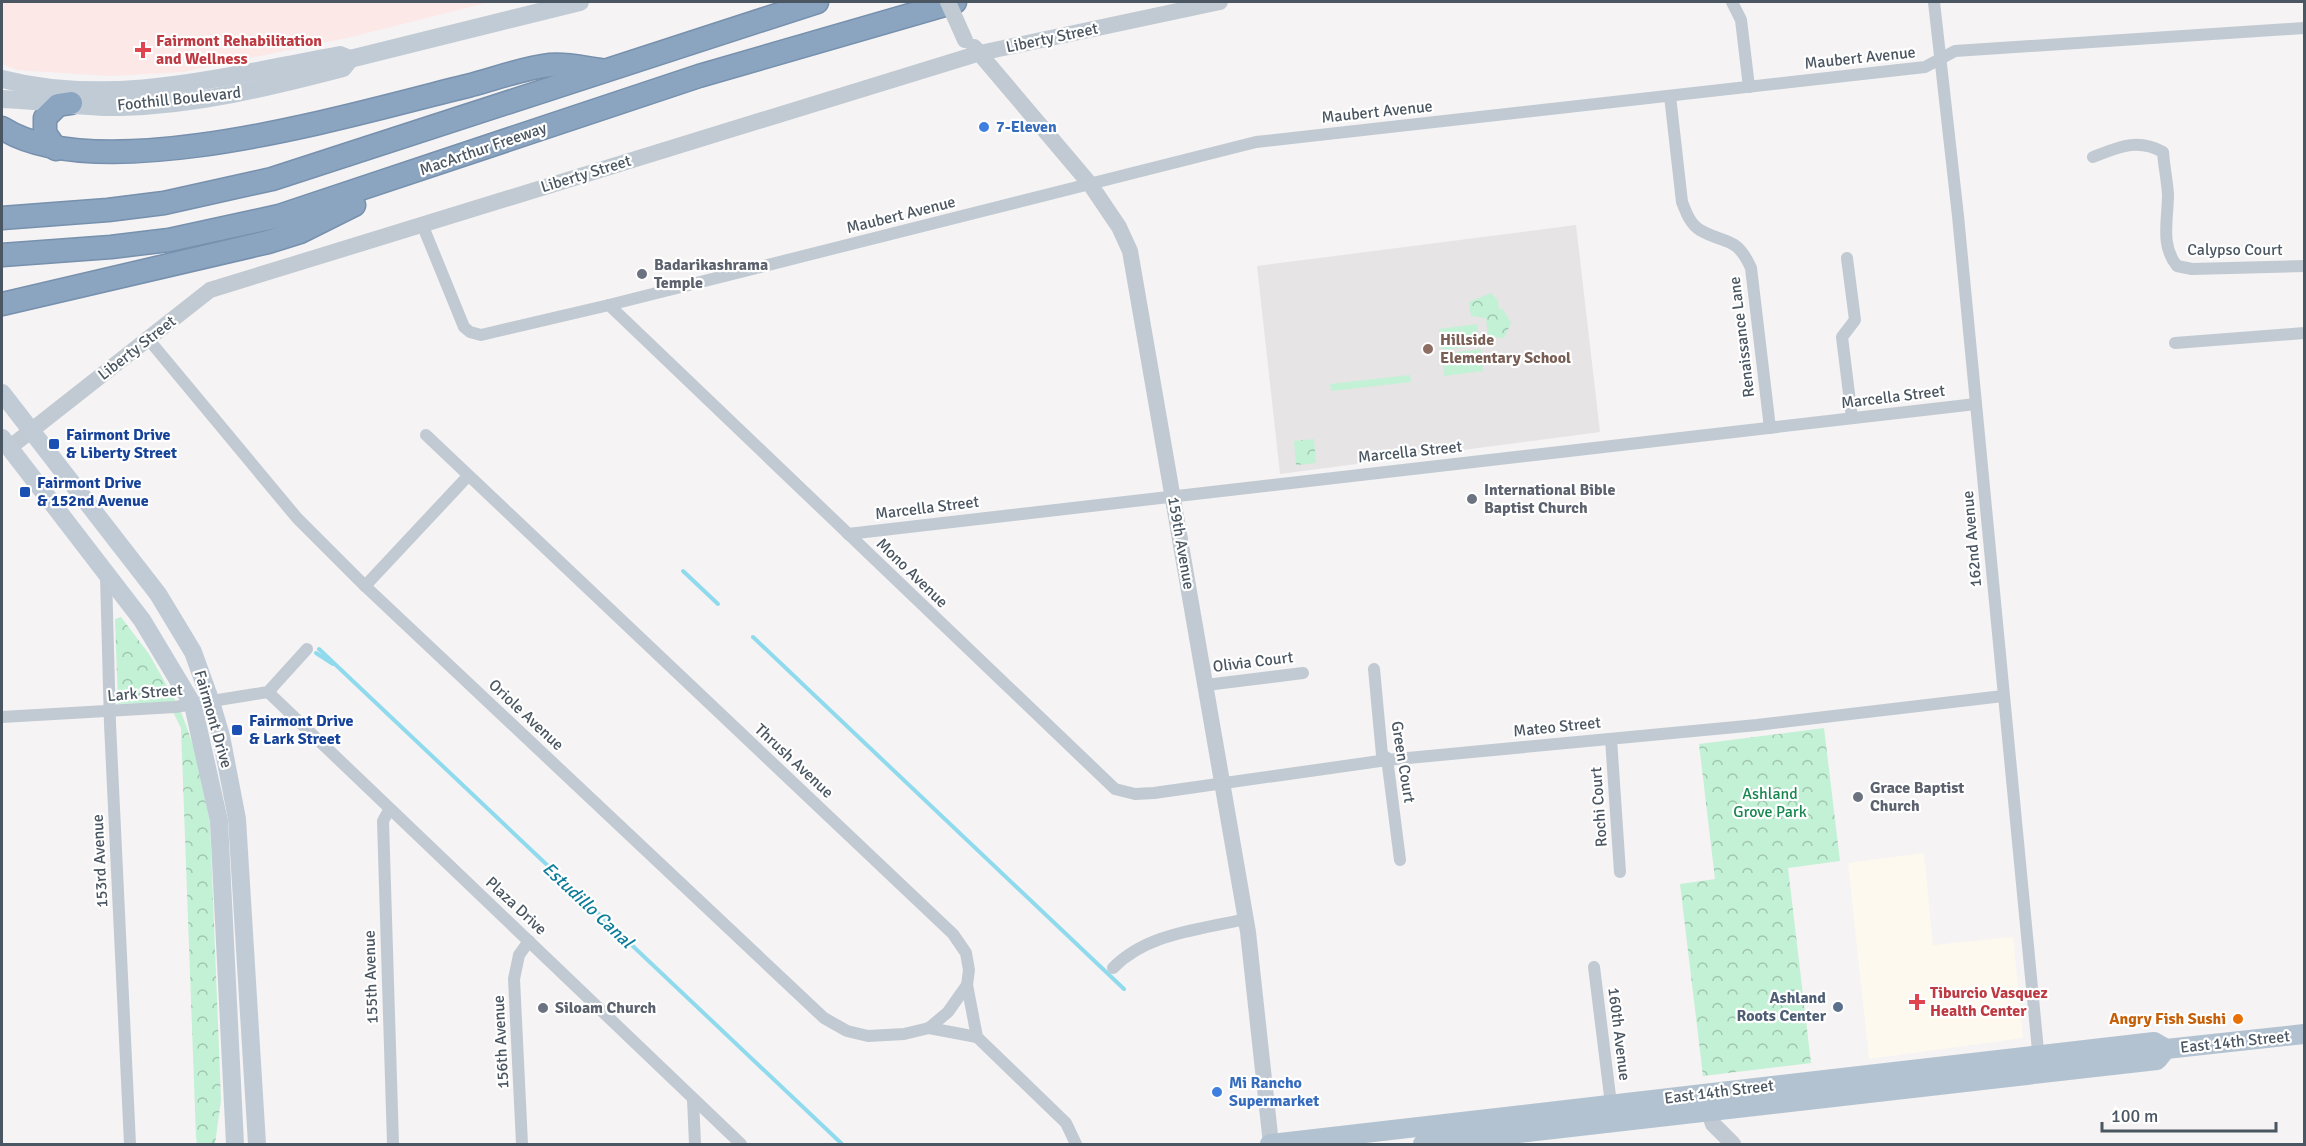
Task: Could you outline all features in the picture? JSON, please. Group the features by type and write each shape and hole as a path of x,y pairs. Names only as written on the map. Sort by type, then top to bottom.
{"highway":[{"name":"MacArthur Freeway","path":"2,218 108,210 219,192 323,164 817,2"},
{"name":"MacArthur Freeway","path":"2,255 111,247 226,229 334,200 699,76 955,2"},
{"path":"2,128 33,142 56,148 104,151 208,144 313,123 551,65 610,71"},
{"path":"56,148 45,133 45,118 58,105 71,103"},
{"path":"2,304 211,257 300,232 428,168"}],"main road":[{"name":"Foothill Boulevard","path":"2,99 120,107 343,68 350,59 580,2"},
{"name":"Foothill Boulevard","path":"2,79 44,87 129,90 225,87"},
{"name":"Fairmont Drive","path":"2,393 158,594 193,652 219,821 235,1144"},
{"name":"Fairmont Drive","path":"4,446 142,620 202,704 221,736 237,819 257,1144"},
{"name":"East 14th Street","path":"1423,1144 2038,1054 2154,1042 2166,1050 2304,1034"},
{"name":"East 14th Street","path":"1271,1144 1611,1104 1705,1103 2040,1074 2157,1060 2166,1050"}],"street":[{"name":"159th Avenue","path":"948,2 965,40 980,53 1090,184 1119,226 1130,251 1245,919 1271,1144"},
{"name":"Liberty Street","path":"4,446 31,431 210,290 980,53 1220,2"},
{"path":"1732,2 1741,20 1749,87"},
{"name":"162nd Avenue","path":"1934,2 1976,404 2040,1074"},
{"name":"Maubert Avenue","path":"422,224 461,320 470,332 481,334 609,305 1256,142 1925,67 1955,51 2304,28"},
{"name":"Renaissance Lane","path":"1670,96 1682,202 1688,218 1699,229 1735,244 1745,253 1751,268 1770,428"},
{"name":"Calypso Court","path":"2093,157 2121,146 2148,144 2163,152 2168,194 2166,228 2168,255 2177,266 2192,269 2304,266"},
{"path":"1847,258 1855,321 1842,337 1852,418"},
{"name":"Mono Avenue","path":"609,305 1115,789"},
{"path":"2175,343 2304,333"},
{"name":"Oriole Avenue","path":"149,340 297,518 365,586 824,1018 848,1031 868,1036 904,1034 929,1028 978,1038"},
{"name":"Marcella Street","path":"848,534 1976,404"},
{"name":"Thrush Avenue","path":"426,435 953,934 966,952 969,970 967,985 978,1038"},
{"path":"365,586 468,476"},
{"name":"153rd Avenue","path":"106,576 109,712 130,1144"},
{"path":"268,692 307,649"},
{"name":"Green Court","path":"1374,669 1382,755 1387,760 1400,860"},
{"name":"Olivia Court","path":"1206,685 1303,673"},
{"name":"Lark Street","path":"2,717 109,712 202,704 268,692"},
{"name":"Plaza Drive","path":"268,692 741,1144"},
{"name":"Mateo Street","path":"1115,789 1144,793 1387,760 1757,725 2003,696"},
{"name":"Rochi Court","path":"1611,739 1620,872"},
{"name":"155th Avenue","path":"389,810 383,821 393,1144"},
{"path":"1113,968 1131,951 1154,939 1245,919"},
{"name":"156th Avenue","path":"522,1144 514,979 519,955 529,941"},
{"name":"160th Avenue","path":"1594,967 1611,1104"},
{"path":"929,1028 948,1012 967,985"},
{"path":"978,1038 1066,1122 1076,1144"},
{"path":"693,1099 695,1144"},
{"path":"1705,1103 1713,1124 1733,1144"}],"shaded area":[{"name":"Fairmont Rehabilitation and Wellness","path":"2,2 490,2 351,37 183,72 109,76 17,70 2,64"},
{"name":"Hillside Elementary School","path":"1576,225 1600,432 1280,474 1257,266"},
{"path":"1924,853 1933,945 2013,937 2023,1038 1869,1059 1848,863"}],"green space":[{"path":"1491,293 1498,300 1499,310 1503,309 1511,323 1504,338 1488,337 1486,318 1471,316 1469,302"},
{"path":"1477,324 1480,346 1441,350 1439,329"},
{"path":"1481,349 1483,371 1444,376 1442,354"},
{"path":"1410,375 1411,382 1331,391 1330,384"},
{"path":"1314,439 1316,463 1296,465 1294,441"},
{"path":"121,617 149,654 180,709 195,750 210,823 221,1100 215,1144 197,1144 196,1137 181,728 168,702 118,704 115,619"},
{"name":"Ashland Grove Park","path":"1824,728 1840,861 1788,868 1811,1063 1703,1076 1680,884 1715,879 1699,744"}],"waterway":[{"path":"683,571 718,604"},
{"path":"753,637 1124,989"},
{"name":"Estudillo Canal","path":"319,649 842,1144"},
{"name":"Estudillo Canal","path":"316,653 333,664"}],"place":[{"name":"Fairmont Rehabilitation and Wellness","path":"143,50"},
{"name":"7-Eleven","path":"984,127"},
{"name":"Badarikashrama Temple","path":"642,274"},
{"name":"Hillside Elementary School","path":"1428,349"},
{"name":"Fairmont Drive & Liberty Street","path":"54,444"},
{"name":"Fairmont Drive & 152nd Avenue","path":"25,492"},
{"name":"International Bible Baptist Church","path":"1472,499"},
{"name":"Fairmont Drive & Lark Street","path":"237,730"},
{"name":"Grace Baptist Church","path":"1858,797"},
{"name":"Tiburcio Vasquez Health Center","path":"1917,1002"},
{"name":"Ashland Roots Center","path":"1838,1007"},
{"name":"Siloam Church","path":"543,1008"},
{"name":"Angry Fish Sushi","path":"2238,1019"},
{"name":"Mi Rancho Supermarket","path":"1217,1092"}]}
